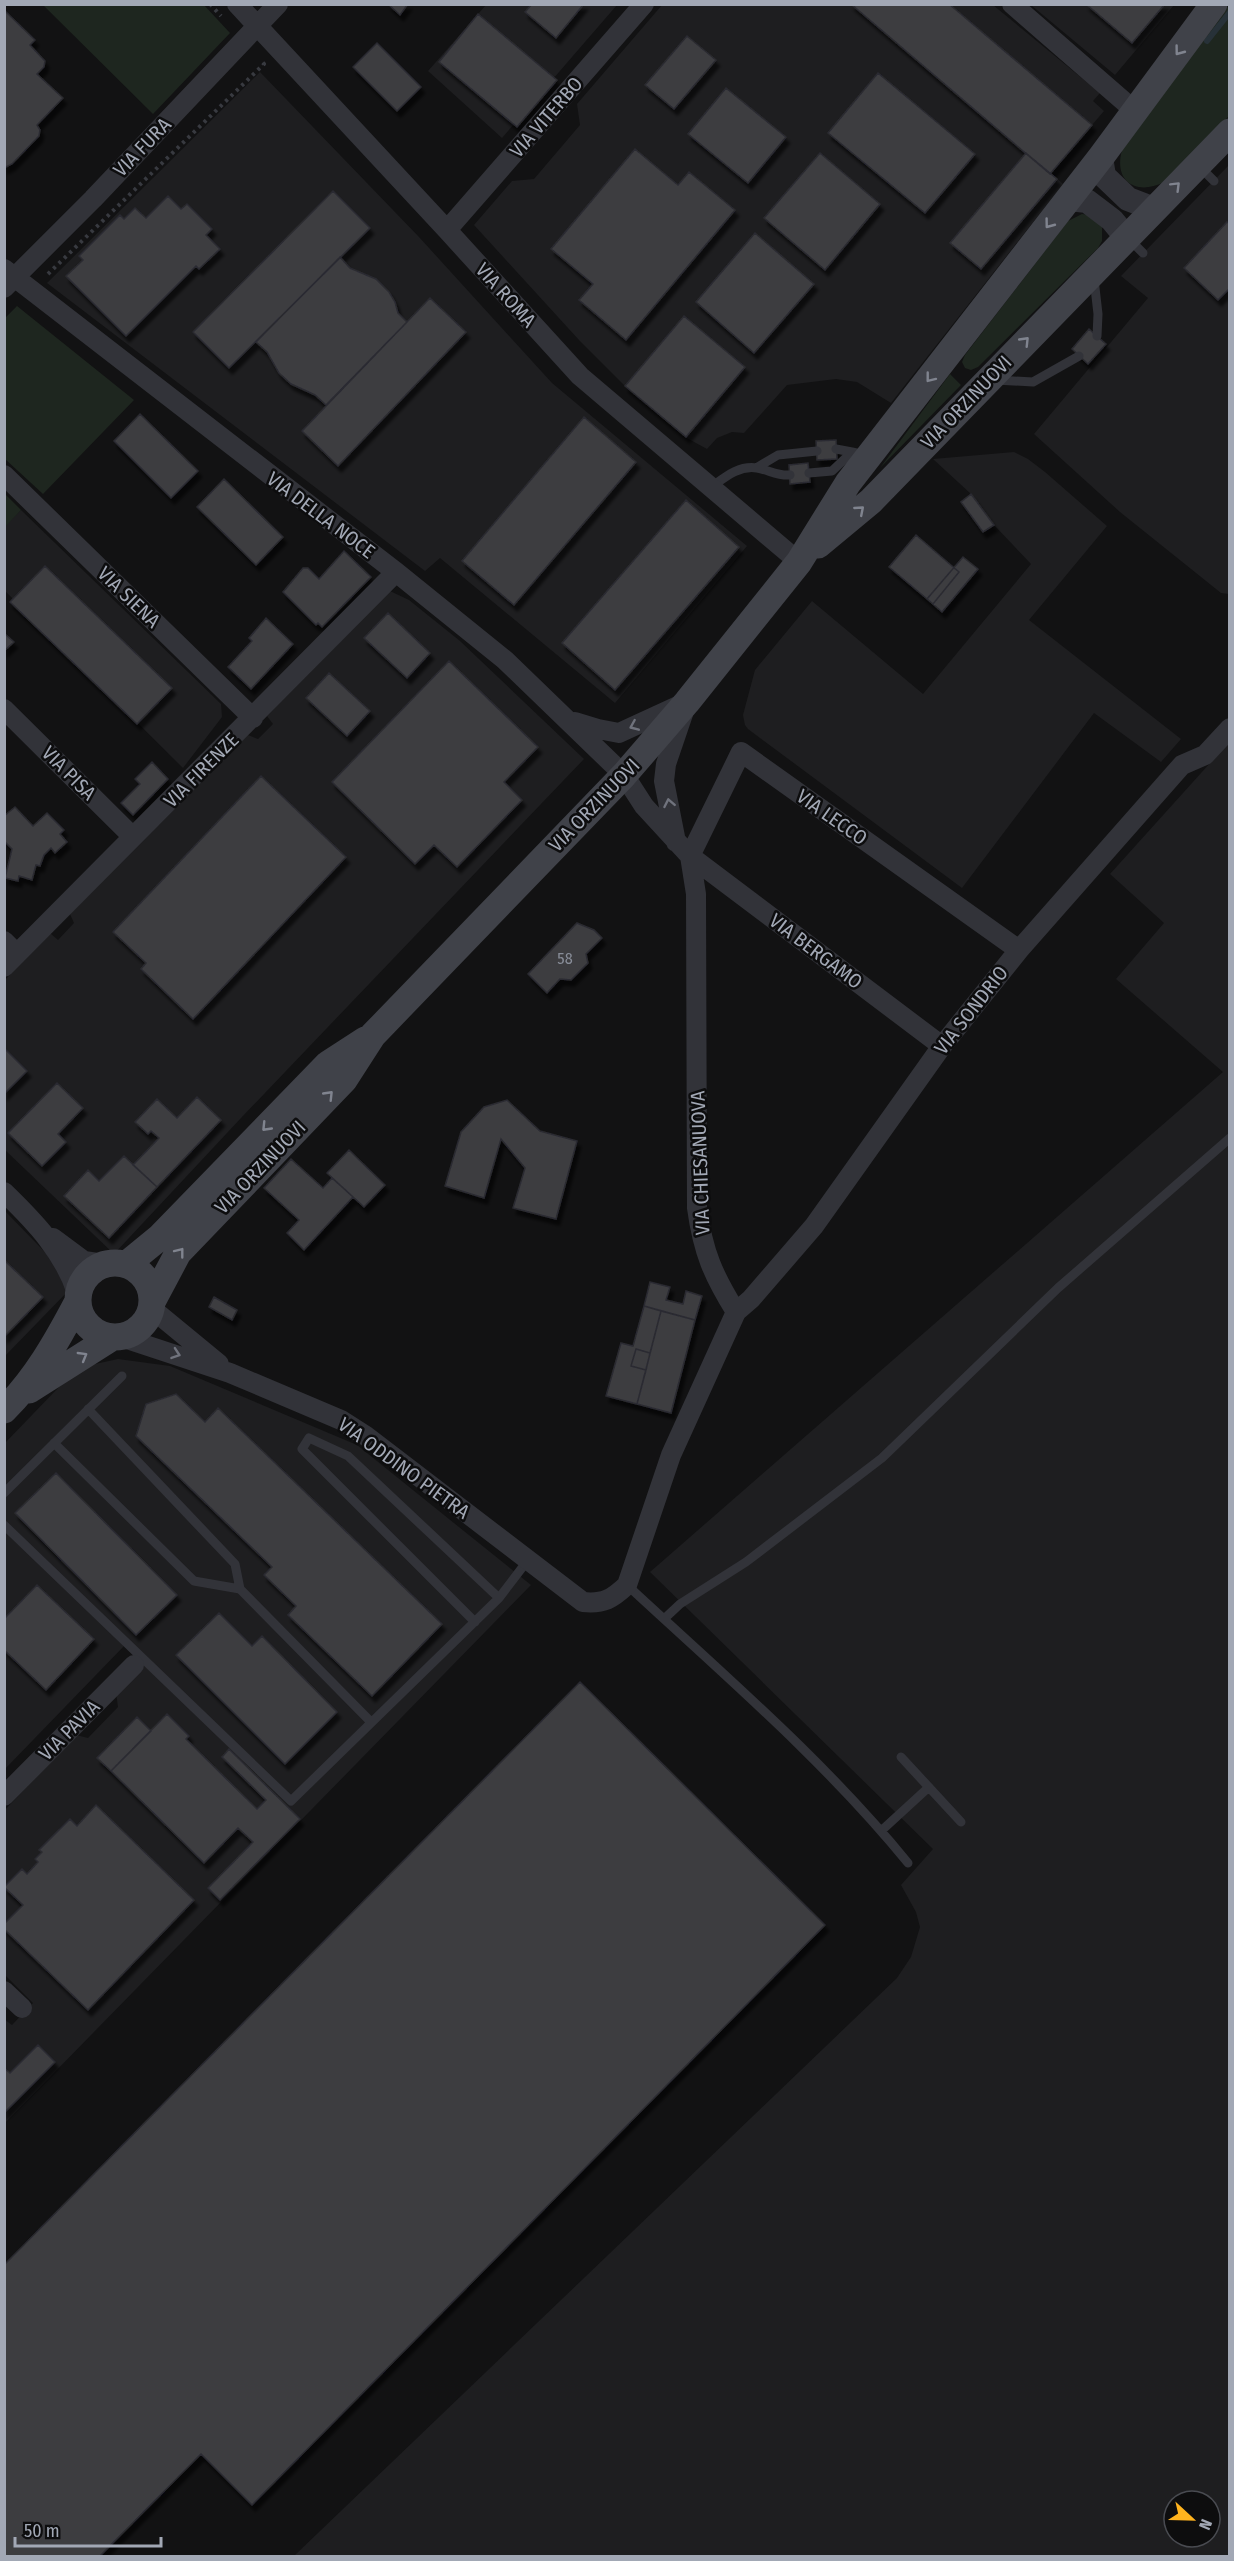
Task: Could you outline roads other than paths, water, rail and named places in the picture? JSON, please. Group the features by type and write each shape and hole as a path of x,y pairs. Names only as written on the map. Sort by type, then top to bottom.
{"main road":[{"name":"VIA ORZINUOVI","path":"11,1403 116,1337 141,1326 178,1253 344,1080 373,1035 624,775 687,702 799,562 848,483 861,454 1069,199 1215,4"},
{"name":"VIA ORZINUOVI","path":"799,562 871,501 1093,271 1135,245 1154,209 1206,173 1230,132"},
{"name":"VIA ORZINUOVI","path":"11,1403 57,1341 84,1278 116,1264 160,1237 327,1064 373,1035"},
{"path":"116,1264 144,1276 151,1290 151,1305"},
{"path":"77,1298 81,1317 89,1328 116,1337"}],"street":[{"name":"VIA ROMA","path":"237,4 580,376 799,562"},
{"name":"VIA FURA","path":"13,280 278,4"},
{"name":"VIA VITERBO","path":"447,230 644,4"},
{"path":"1012,4 1135,111"},
{"path":"1101,157 1104,176 1128,199 1154,209"},
{"path":"1069,199 1087,201 1112,220 1135,245"},
{"name":"VIA DELLA NOCE","path":"13,280 396,572 505,660 570,720 624,775"},
{"name":"VIA SIENA","path":"4,475 253,718"},
{"name":"VIA FIRENZE","path":"9,954 133,837 396,572"},
{"path":"570,720 619,733 687,702"},
{"path":"676,842 664,780 666,764 687,702"},
{"name":"VIA PISA","path":"4,710 133,837"},
{"name":"VIA SONDRIO","path":"736,1312 751,1299 814,1226 942,1046 1019,950 1182,765 1205,755 1230,728"},
{"name":"VIA LECCO","path":"690,856 741,752 1019,950"},
{"path":"624,775 644,806 690,856"},
{"name":"VIA BERGAMO","path":"690,856 942,1046"},
{"name":"VIA CHIESANUOVA","path":"690,856 696,894 697,1208 702,1242 716,1280 736,1312"},
{"path":"4,1192 41,1229 75,1256 84,1260 116,1264"},
{"path":"41,1229 72,1277 77,1298"},
{"path":"151,1305 230,1373"},
{"path":"627,1585 671,1455 736,1312"},
{"name":"VIA ODDINO PIETRA","path":"116,1337 230,1373 341,1420 366,1436 583,1602 602,1604 627,1585"},
{"name":"VIA PAVIA","path":"4,1796 134,1665"},
{"path":"4,1991 22,2008"}],"lane":[{"path":"1093,271 1098,314 1097,336"},
{"path":"987,380 1033,382 1079,356"},
{"path":"836,449 861,454"},
{"path":"756,468 778,455 817,451"},
{"path":"809,473 832,471 861,454"},
{"path":"710,488 737,469 756,468 780,475 789,475"},
{"path":"664,1619 680,1604 746,1562 882,1458 1058,1288 1230,1138"},
{"path":"4,1493 123,1376"},
{"path":"88,1409 235,1564 240,1589 371,1722"},
{"path":"475,1622 302,1449 309,1438 348,1456 498,1598"},
{"path":"54,1443 194,1581 240,1589"},
{"path":"4,1526 291,1801 475,1622 498,1598 528,1560"},
{"path":"627,1585 787,1733 881,1830 908,1863"},
{"path":"901,1756 961,1822"},
{"path":"881,1830 929,1787"}],"waterway":[{"path":"1207,41 1230,12"}]}
